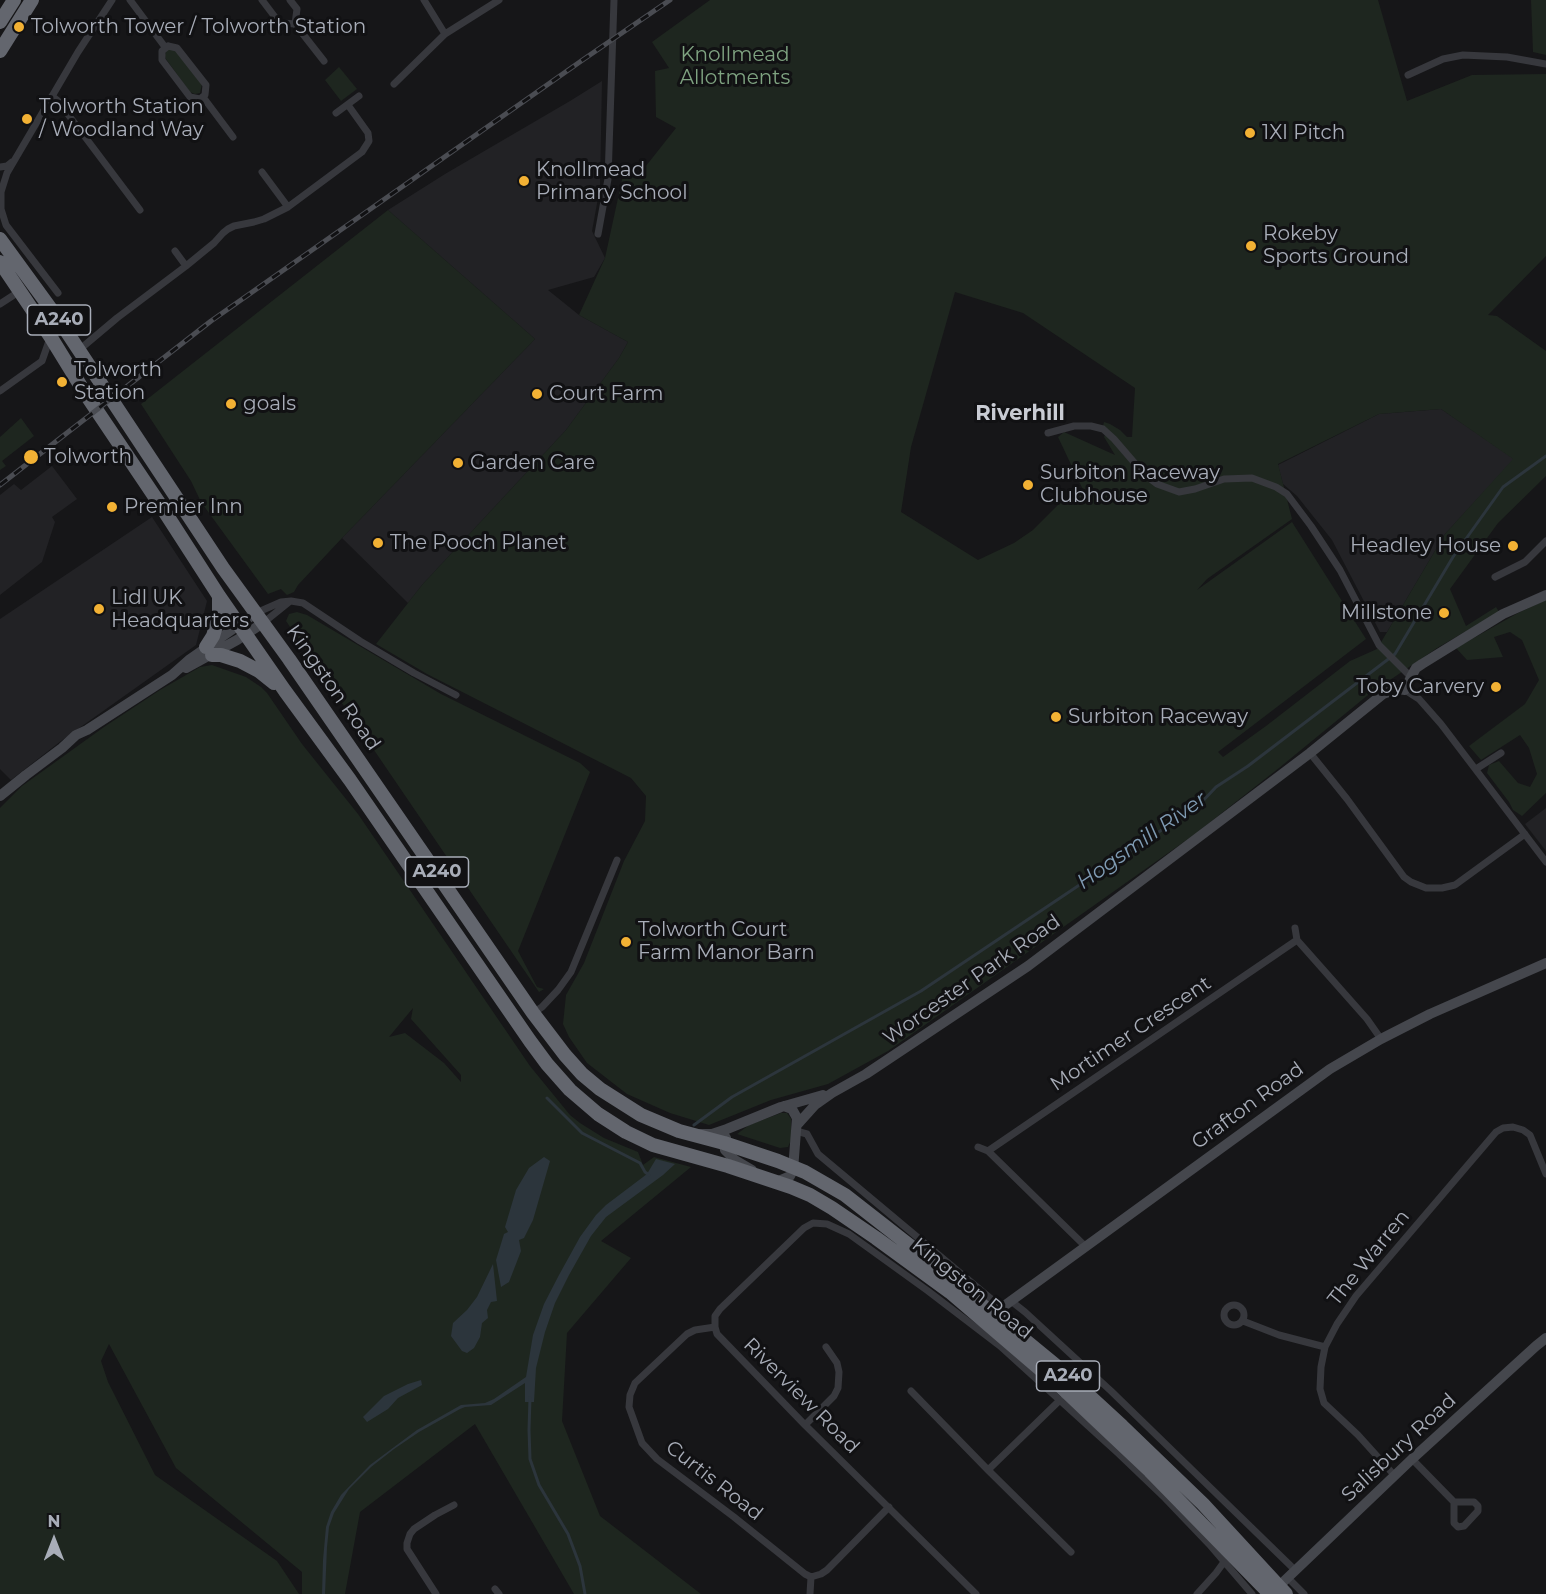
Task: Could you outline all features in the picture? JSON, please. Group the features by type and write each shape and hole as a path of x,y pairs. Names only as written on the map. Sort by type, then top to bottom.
{"highway":[{"path":"0,22 14,0"},
{"path":"0,51 32,0"},
{"name":"A240","path":"0,239 78,350 223,568 250,623"},
{"name":"Kingston Road","path":"0,262 219,596 250,623 565,1055 600,1089 641,1115 691,1134"},
{"path":"219,596 219,616 209,651 250,666 285,691"},
{"name":"Kingston Road","path":"250,623 285,691 350,780 547,1064 570,1090 598,1114 626,1132 653,1145 771,1180 810,1195 851,1220 950,1292 1024,1354 1150,1471 1284,1585"},
{"name":"A240","path":"691,1134 724,1143"},
{"name":"Kingston Road","path":"724,1143 778,1161 826,1183 909,1245 1002,1308 1060,1369 1203,1504 1284,1585"}],"street":[{"path":"58,293 12,234 3,217 1,192 7,173 112,0"},
{"path":"130,0 165,47"},
{"path":"262,0 278,21 295,24"},
{"path":"290,0 297,9 295,24 324,61"},
{"path":"424,0 445,34"},
{"path":"394,84 445,34 500,0"},
{"path":"598,234 608,179 614,0"},
{"path":"165,47 177,48 206,85 203,97 194,99 187,94 162,60 165,47"},
{"path":"1408,75 1443,58 1463,55 1507,57 1546,64"},
{"path":"52,96 140,210"},
{"path":"336,113 359,96"},
{"path":"203,97 232,137"},
{"path":"78,350 186,266 228,229 264,219 288,207 362,152 369,141 368,133 348,105"},
{"path":"0,167 7,166 16,158"},
{"path":"262,172 288,207"},
{"path":"175,251 186,266"},
{"path":"0,304 20,291"},
{"path":"0,392 42,361 50,336"},
{"path":"1048,433 1074,426 1103,429 1145,475 1157,484 1179,492 1224,479 1252,478 1287,494 1340,570 1379,645 1410,677"},
{"path":"1495,577 1526,562 1546,541"},
{"path":"1546,595 1503,614 1416,668 1405,690 1419,699 1434,716 1546,862"},
{"path":"250,623 291,601"},
{"path":"0,796 62,748 74,743 87,730 280,602 291,601 308,605 360,641 456,695"},
{"name":"Worcester Park Road","path":"832,1093 866,1074 1028,966 1310,753 1383,694 1397,689 1405,690"},
{"path":"1310,753 1404,877 1426,888 1455,885 1525,834"},
{"path":"1476,769 1501,753"},
{"path":"533,1013 558,990 571,972 617,860"},
{"path":"1295,928 1297,940 1367,1019 1381,1039"},
{"name":"Mortimer Crescent","path":"988,1151 1297,940"},
{"name":"Grafton Road","path":"1002,1308 1330,1069 1430,1014 1546,963"},
{"path":"691,1134 712,1134 784,1106 832,1093"},
{"path":"797,1128 815,1105 832,1093"},
{"path":"736,1126 724,1143 725,1150 730,1156 771,1180 790,1176 797,1128 795,1112 784,1106"},
{"name":"The Warren","path":"1395,1476 1358,1435 1324,1403 1320,1389 1325,1347 1356,1296 1496,1132 1503,1128 1513,1127 1530,1135 1546,1174"},
{"path":"797,1128 807,1134 818,1154 1002,1308 1025,1312 1111,1391 1284,1585 1304,1594"},
{"path":"978,1147 988,1151 1086,1246"},
{"path":"715,1327 716,1316 720,1309 804,1228 820,1222 835,1227 849,1234 1000,1346 1165,1498 1252,1594"},
{"path":"1243,1321 1279,1335 1325,1347"},
{"name":"Riverview Road","path":"715,1327 720,1338 972,1593"},
{"name":"Curtis Road","path":"715,1327 695,1330 687,1334 635,1383 630,1395 629,1407 642,1443 657,1459 734,1517 805,1575 811,1577"},
{"name":"Salisbury Road","path":"1284,1585 1412,1459 1546,1338"},
{"path":"805,1425 834,1396 838,1388 837,1363 826,1347"},
{"path":"911,1391 1071,1552"},
{"path":"988,1470 1060,1400"},
{"path":"1412,1459 1454,1502 1454,1523 1458,1527 1464,1526 1478,1511 1478,1506 1474,1502 1454,1502"},
{"path":"435,1593 407,1549 407,1543 414,1529 454,1505"},
{"path":"810,1594 811,1577 827,1570 889,1507"},
{"path":"1197,1594 1224,1562"}],"shaded area":[{"name":"Court Farm","path":"602,81 600,187 592,231 605,258 594,277 548,290 579,315 628,342 619,358 566,430 422,585 408,603 342,538 535,339 388,210"},
{"path":"1441,409 1514,459 1445,534 1387,632 1380,632 1332,540 1297,496 1283,484 1278,465 1379,414"},
{"path":"52,466 77,499 52,517 55,522 42,562 0,595 0,495 14,484 21,490"},
{"path":"152,517 207,601 196,645 61,741 11,780 0,769 0,619"},
{"path":"1546,808 1546,851 1525,824"},
{"path":"544,1157 550,1161 533,1220 524,1238 519,1240 521,1251 509,1282 501,1287 496,1260 504,1234 508,1232 505,1227 516,1190 529,1168"},
{"path":"656,1159 675,1164 606,1217 591,1236 569,1275 555,1303 545,1332 536,1368 534,1402 525,1402 525,1383 491,1405 460,1409 419,1432 371,1467 349,1489 334,1513 329,1527 325,1594 322,1594 326,1527 331,1512 341,1495 370,1465 417,1430 461,1405 485,1403 494,1399 526,1377 533,1335 544,1304 580,1237 606,1205 647,1174"},
{"path":"493,1264 497,1301 491,1302 487,1310 488,1318 482,1323 480,1337 474,1348 467,1353 462,1351 451,1336 453,1323 477,1297"},
{"path":"421,1380 422,1385 398,1398 388,1409 367,1422 363,1417 384,1396"}],"green space":[{"name":"Knollmead Allotments","path":"710,0 1378,0 1407,101 1472,75 1546,74 1546,256 1488,315 1497,316 1546,351 1546,476 1498,523 1450,589 1466,626 1496,607 1499,612 1437,648 1368,695 1195,834 888,1051 828,1084 771,1100 709,1125 670,1113 627,1094 587,1063 563,1024 566,995 584,963 624,861 645,821 646,796 631,778 427,674 376,644 422,585 566,430 619,358 628,342 579,315 605,258 623,175 638,176 676,128 656,117 655,71 669,68 652,42","holes":["955,292 1023,313 1135,388 1132,437 1127,437 1120,430 1104,422 1103,426 1107,430 1104,437 1115,455 1064,432 1058,437 1084,492 1063,500 1033,530 1014,543 978,560 901,512 911,447","1441,409 1513,459 1445,534 1377,649 1350,661 1223,757 1218,752 1366,639 1292,522 1197,590 1207,579 1292,519 1278,464 1379,414"]},
{"path":"1531,0 1546,0 1546,55 1533,52"},
{"path":"167,50 177,51 202,84 200,93 190,92 166,59"},
{"path":"339,67 357,89 341,101 325,80"},
{"path":"388,210 535,339 342,538 294,592 287,595 281,589 268,594 201,502 191,481 141,404"},
{"path":"21,418 34,436 2,461 6,466 0,470 0,437"},
{"path":"1546,600 1546,793 1522,816 1513,810 1487,773 1489,765 1499,761 1518,783 1530,787 1537,774 1529,748 1520,735 1481,760 1469,746 1525,704 1539,680 1522,640 1510,632 1494,637 1503,657 1467,660 1456,648"},
{"path":"297,612 307,615 441,694 580,763 590,772 518,951 537,987 544,989 539,992 286,621 289,614"},
{"path":"212,665 246,677 267,693 302,744 358,814 530,1066 570,1115 604,1138 638,1152 643,1165 654,1157 691,1167 601,1241 631,1258 567,1333 562,1421 600,1516 701,1594 574,1594 475,1424 360,1512 345,1594 302,1594 302,1572 176,1468 109,1344 101,1361 108,1382 155,1475 277,1561 299,1594 0,1594 0,808 22,786 104,727 200,667","holes":["413,1008 411,1019 461,1075 461,1082 444,1063 405,1033 389,1037"]},
{"path":"781,1113 787,1113 791,1119 791,1140 788,1147 780,1148 737,1134 749,1125"}],"waterway":[{"name":"Hogsmill River","path":"694,1125 732,1097 921,991 1199,805 1216,787 1248,766 1395,654 1453,557 1503,487 1546,456"},
{"path":"547,1098 582,1133 640,1163 649,1175"},
{"name":"Hogsmill River","path":"530,1398 530,1459 539,1485 568,1534 580,1566 585,1594"}],"railway":[{"path":"0,485 211,321 670,0"}],"place":[{"name":"Tolworth Tower / Tolworth Station","path":"19,27"},
{"name":"Tolworth Station / Woodland Way","path":"27,119"},
{"name":"1XI Pitch","path":"1250,133"},
{"name":"Knollmead Primary School","path":"524,181"},
{"name":"Rokeby Sports Ground","path":"1251,246"},
{"name":"Tolworth Station","path":"62,382"},
{"name":"Court Farm","path":"537,394"},
{"name":"goals","path":"231,404"},
{"name":"Tolworth","path":"31,457"},
{"name":"Garden Care","path":"458,463"},
{"name":"Surbiton Raceway Clubhouse","path":"1028,485"},
{"name":"Premier Inn","path":"112,507"},
{"name":"The Pooch Planet","path":"378,543"},
{"name":"Headley House","path":"1513,546"},
{"name":"Lidl UK Headquarters","path":"99,609"},
{"name":"Millstone","path":"1444,613"},
{"name":"Toby Carvery","path":"1496,687"},
{"name":"Surbiton Raceway","path":"1056,717"},
{"name":"Tolworth Court Farm Manor Barn","path":"626,942"}],"district":[{"name":"Riverhill","path":"1020,414"}]}
